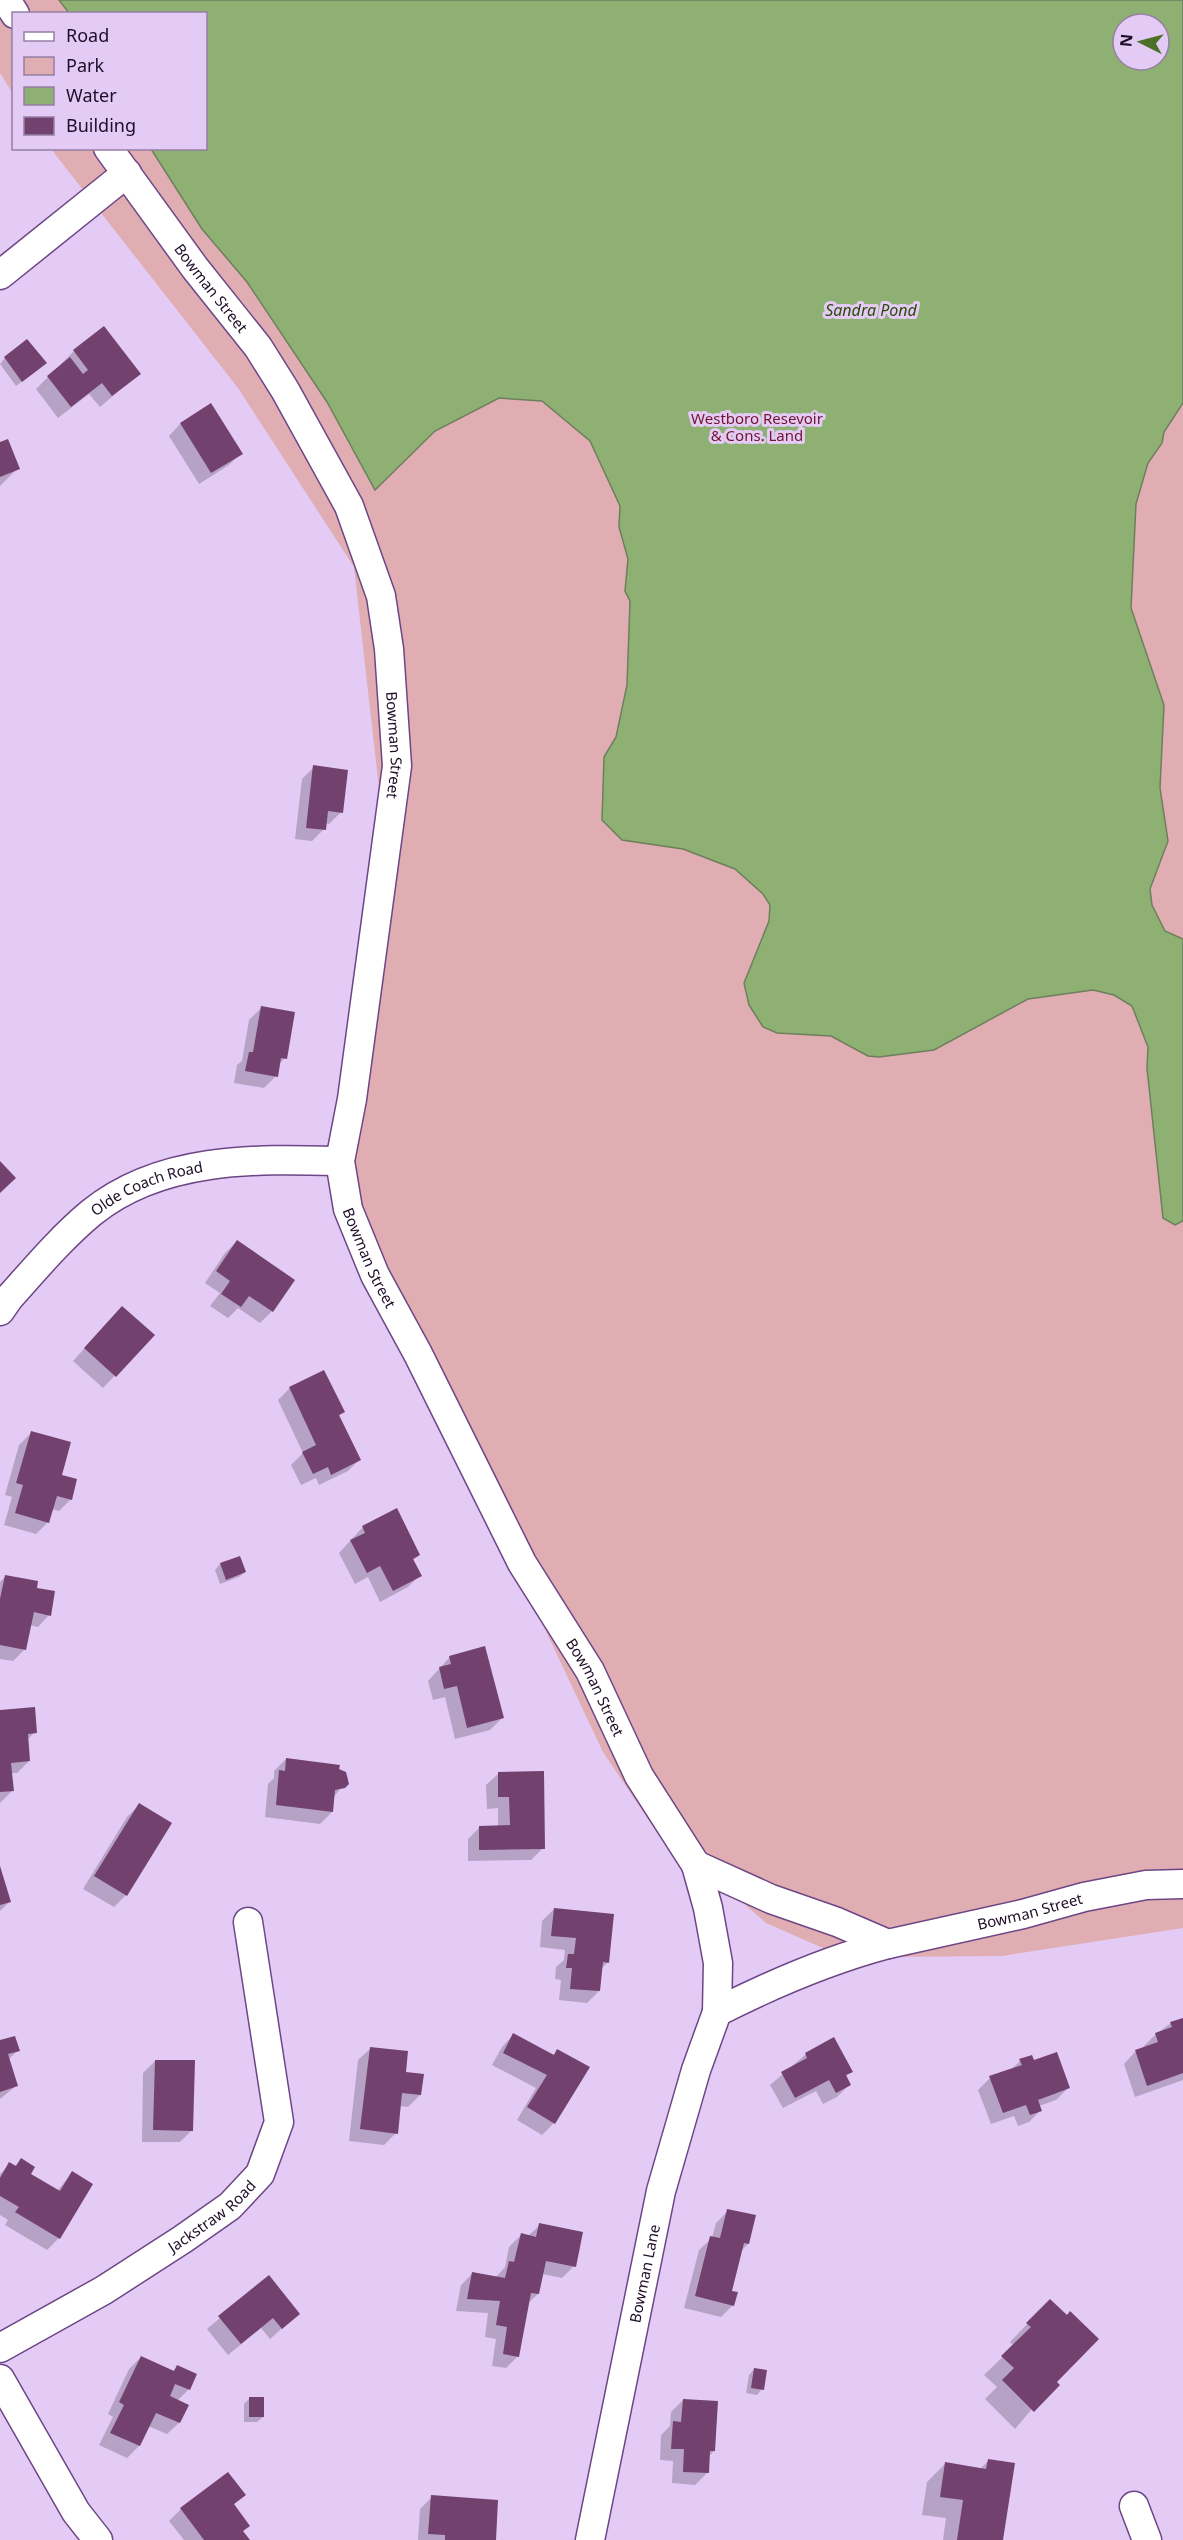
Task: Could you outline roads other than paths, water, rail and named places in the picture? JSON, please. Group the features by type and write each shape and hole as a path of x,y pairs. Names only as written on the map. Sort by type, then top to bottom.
{"street":[{"name":"Bowman Street","path":"110,150 195,268 258,347 285,390 349,506 381,596 389,649 397,765 352,1099 340,1161 348,1209 375,1275 418,1354 522,1563 590,1671 639,1776 696,1865"},
{"path":"0,275 127,173"},
{"name":"Olde Coach Road","path":"0,1311 32,1273 92,1212 146,1181 191,1168 231,1161 340,1161"},
{"path":"696,1865 771,1899 837,1922 888,1944"},
{"name":"Bowman Lane","path":"590,2540 661,2192 696,2070 717,2012 718,1963 708,1908 696,1865"},
{"name":"Bowman Street","path":"888,1944 1013,1916 1084,1896 1146,1885 1183,1884"},
{"name":"Jackstraw Road","path":"0,2348 104,2290 183,2240 230,2206 260,2174 279,2122 248,1922"},
{"path":"717,2012 761,1989 839,1958 888,1944"},
{"path":"0,2379 76,2512 98,2540"},
{"path":"1134,2506 1147,2540"}],"water":[{"name":"Sandra Pond","path":"59,0 1183,0 1183,403 1164,432 1162,443 1148,463 1136,504 1131,608 1164,705 1160,788 1168,841 1150,889 1152,905 1165,931 1183,939 1183,1221 1175,1225 1163,1218 1147,1068 1148,1047 1132,1006 1114,995 1093,990 1028,999 934,1050 879,1057 868,1056 831,1036 777,1033 763,1027 749,1005 744,983 769,921 770,905 763,894 735,869 683,849 622,840 602,820 604,757 616,737 627,685 630,601 625,591 628,559 619,527 620,506 590,441 542,401 499,398 435,431 375,490 327,402 247,282 202,229 152,150 207,150 207,12 68,12"}],"park label":[{"name":"Westboro Resevoir & Cons. Land","path":"757,426"}]}
